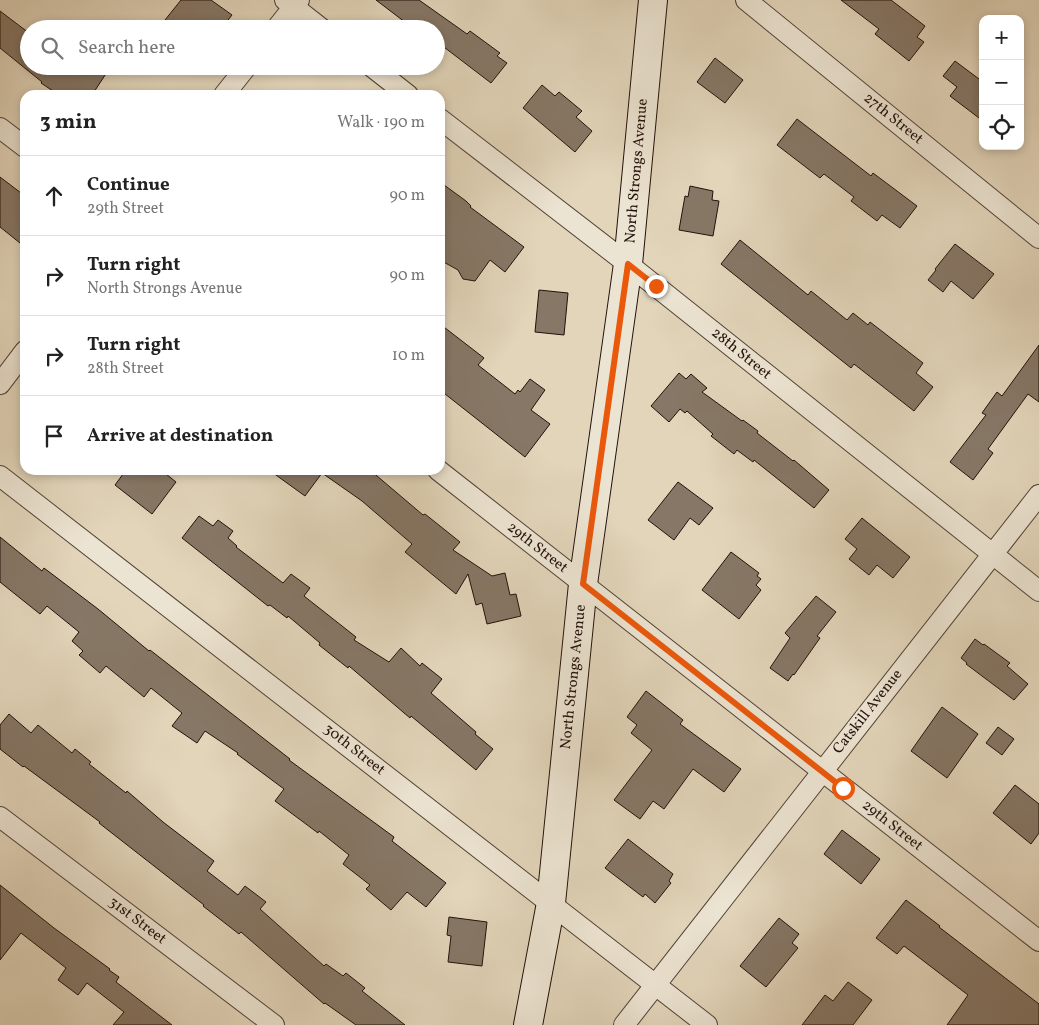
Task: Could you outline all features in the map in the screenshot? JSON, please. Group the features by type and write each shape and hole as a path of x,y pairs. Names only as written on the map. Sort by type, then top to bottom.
{"street":[{"name":"North Strongs Avenue","path":"528,1025 551,903 583,584 628,264 653,0"},
{"name":"27th Street","path":"746,0 1039,238"},
{"path":"281,20 292,2 312,20"},
{"path":"228,90 240,75"},
{"path":"382,75 402,90"},
{"name":"28th Street","path":"445,123 628,264 1039,591"},
{"path":"0,128 20,143"},
{"path":"0,384 20,358"},
{"name":"29th Street","path":"444,475 1039,941"},
{"name":"30th Street","path":"0,476 707,1025"},
{"name":"Catskill Avenue","path":"624,1025 1039,495"},
{"name":"31st Street","path":"0,816 274,1025"}],"building":[{"path":"181,0 211,0 232,15 228,20 165,20"},
{"path":"376,0 419,0 467,34 470,31 500,53 497,56 507,63 491,83 445,48 445,20 402,20"},
{"path":"841,0 891,0 925,26 917,37 924,42 909,61 875,34 879,29"},
{"path":"0,11 20,26 20,64 0,48"},
{"path":"715,58 743,80 725,103 697,82"},
{"path":"955,61 979,79 979,118 950,96 957,87 943,76"},
{"path":"33,75 105,75 95,90 52,90"},
{"path":"542,85 555,96 559,92 582,111 576,117 592,131 575,152 523,108"},
{"path":"797,119 871,176 873,173 917,206 900,228 882,215 877,221 851,201 854,197 824,174 820,178 777,145"},
{"path":"0,177 20,192 20,243 0,227"},
{"path":"445,186 466,201 470,207 524,247 505,272 490,260 475,281 463,279 458,270 445,263"},
{"path":"690,186 713,191 712,200 719,201 713,236 679,230 685,196 688,197"},
{"path":"740,240 808,295 811,291 847,320 853,313 868,325 870,322 923,363 916,373 933,387 914,411 854,364 851,368 721,264"},
{"path":"955,244 994,274 973,299 951,281 943,292 928,280"},
{"path":"539,290 568,293 564,335 535,332"},
{"path":"445,328 484,358 478,365 515,394 518,390 520,392 530,379 545,390 531,410 550,424 525,457 445,394"},
{"path":"1039,345 1039,402 1028,394 988,449 993,453 973,480 950,462 986,415 982,413 997,392 1002,396"},
{"path":"679,373 686,379 691,374 707,388 702,392 758,431 757,433 794,460 829,490 814,508 754,460 753,462 737,450 734,454 711,436 713,434 687,411 685,413 680,409 669,422 651,406"},
{"path":"122,475 167,475 176,482 152,514 115,485"},
{"path":"276,475 321,475 305,496"},
{"path":"325,475 376,475 423,515 425,514 460,542 453,550 492,576 505,573 510,595 516,594 521,616 487,624 482,603 476,605 468,574 456,594 405,552 412,544 362,501"},
{"path":"678,482 713,508 699,525 690,518 674,540 648,520"},
{"path":"199,516 213,526 218,520 233,531 228,538 236,547 283,583 291,574 310,588 304,596 356,637 354,640 389,662 401,648 420,666 422,663 442,679 431,693 493,749 476,770 411,716 410,718 349,666 348,668 319,645 320,643 288,616 287,618 270,605 268,606 182,538"},
{"path":"862,518 910,557 893,578 877,565 869,575 849,559 857,549 845,539"},
{"path":"0,537 42,571 44,568 98,609 289,760 394,837 392,841 446,883 426,907 407,892 391,910 366,889 370,885 343,864 349,855 319,831 318,833 275,801 284,789 238,753 205,731 197,743 172,726 182,713 151,688 144,697 106,666 100,673 79,655 83,651 72,641 79,632 47,606 40,614 0,582"},
{"path":"731,552 759,573 757,576 761,579 756,585 761,590 739,619 702,590"},
{"path":"816,596 836,612 817,636 820,638 788,681 770,668 790,638 785,633"},
{"path":"975,639 1010,663 1007,666 1028,684 1014,700 966,664 961,658"},
{"path":"646,691 683,720 680,724 741,769 724,792 693,769 664,809 653,801 640,819 614,800 652,750 631,733 637,725 627,717"},
{"path":"942,707 978,734 947,778 911,751"},
{"path":"9,714 31,733 38,725 72,753 75,749 91,762 89,764 126,793 127,791 163,822 214,861 207,871 238,895 245,886 266,902 260,909 324,966 326,964 343,976 346,973 365,988 362,991 405,1025 356,1025 324,1004 241,932 239,934 100,822 0,749 0,725"},
{"path":"998,727 1014,739 1002,755 986,743"},
{"path":"1015,785 1039,804 1039,833 1031,844 993,813"},
{"path":"842,830 880,859 861,884 824,854"},
{"path":"628,839 673,874 669,881 671,883 655,903 645,894 643,897 605,868"},
{"path":"0,885 110,969 119,977 116,982 172,1025 113,1025 124,1012 87,983 78,995 58,980 66,968 21,933 0,960"},
{"path":"906,900 1039,1004 1039,1025 947,1025 968,995 904,946 897,954 876,938"},
{"path":"449,917 487,922 482,966 448,962 451,936 447,935"},
{"path":"779,918 799,934 792,943 798,948 766,987 740,966"},
{"path":"848,982 872,1000 853,1025 802,1025 825,995 833,1001"}],"route":[{"path":"656,286 628,264 583,584 843,788"}]}
